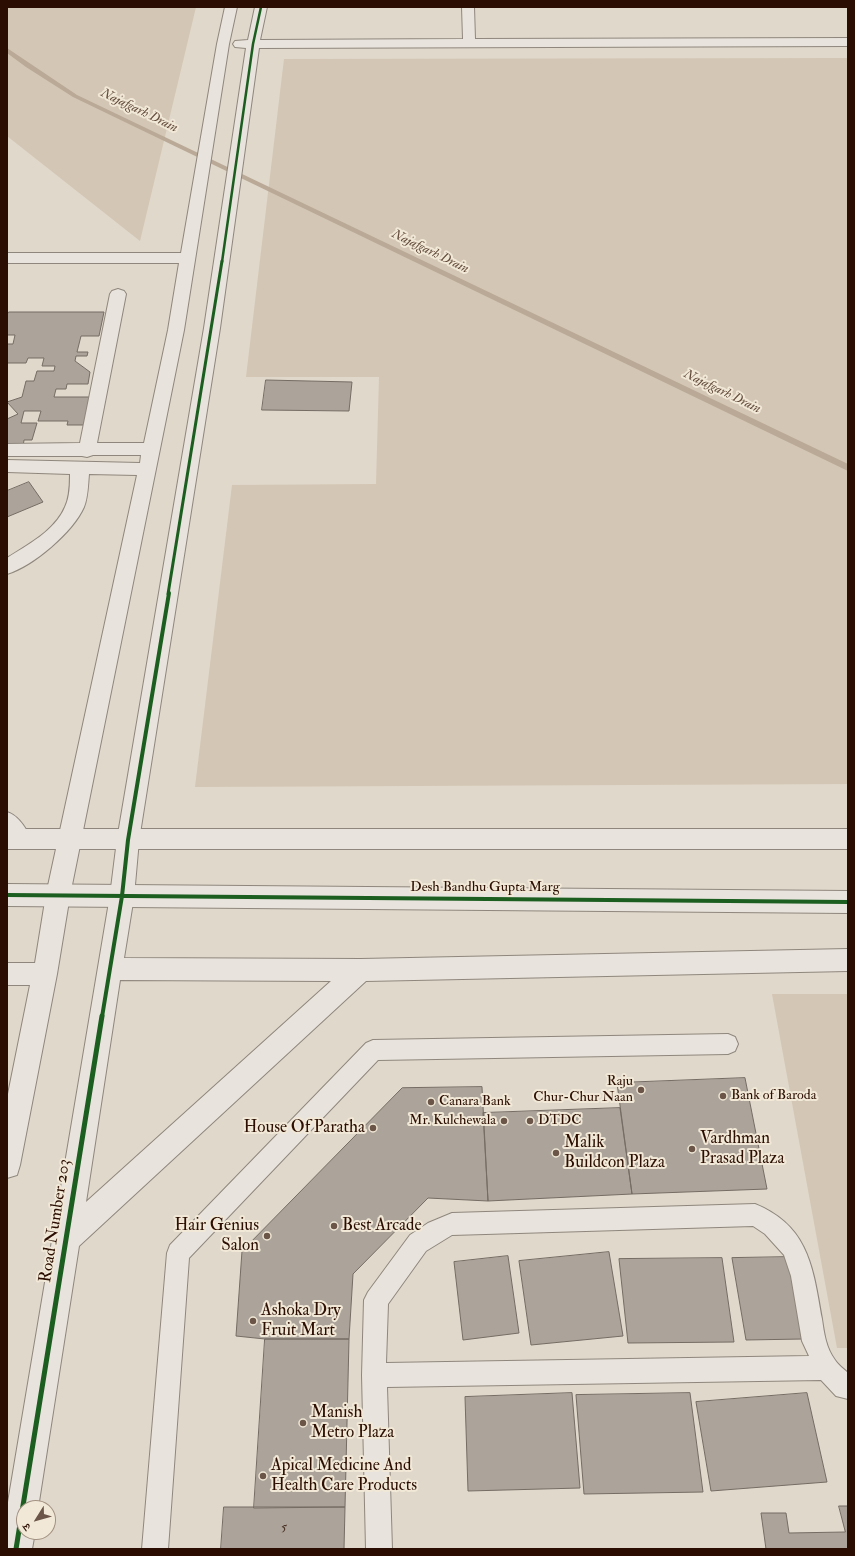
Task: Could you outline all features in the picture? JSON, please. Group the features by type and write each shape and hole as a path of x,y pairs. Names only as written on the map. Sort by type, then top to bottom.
{"street":[{"path":"7,1165 45,974 58,895 176,330 223,44 231,7"},
{"name":"Road Number 203","path":"16,1549 122,896 128,840 212,328 253,44 261,7"},
{"path":"468,7 469,43"},
{"path":"223,44 848,42"},
{"path":"7,258 188,258"},
{"path":"7,567 48,540 66,523 76,506 84,459 118,294"},
{"path":"7,466 84,459 151,449"},
{"path":"7,450 84,459 148,469"},
{"path":"11,833 71,838 128,840 848,839"},
{"path":"7,895 58,895"},
{"name":"Desh Bandhu Gupta Marg","path":"58,895 848,902"},
{"path":"110,969 361,970 848,960"},
{"path":"67,1238 361,970"},
{"path":"7,974 45,974"}],"lane":[{"path":"155,1549 178,1253 373,1050 728,1044"},
{"path":"379,1549 374,1375 376,1300 418,1243 436,1231 452,1224 755,1216 772,1226 793,1248 803,1276 814,1341 826,1368 845,1387 848,1387"},
{"path":"374,1375 826,1368"}],"shaded area":[{"path":"7,7 196,7 140,241 7,136"},
{"path":"848,58 848,784 195,787 232,485 376,484 379,377 246,377 284,59"},
{"path":"772,994 848,994 848,1348 837,1348"}],"building":[{"path":"9,312 104,312 99,336 81,336 77,352 88,352 87,356 76,356 75,361 90,372 88,384 67,384 66,389 56,389 54,397 91,397 84,425 67,425 68,421 38,421 41,411 24,411 21,423 37,423 32,440 24,440 23,447 7,447 7,419 18,414 7,402 22,397 26,381 34,381 37,371 54,371 55,366 42,366 44,358 28,358 26,363 7,363 7,344 13,344 15,335 7,335 7,315"},
{"path":"266,380 352,382 349,411 262,410"},
{"path":"29,482 43,502 7,517 7,491"},
{"name":"Vardhman Prasad Plaza","path":"745,1078 767,1189 632,1194 617,1083"},
{"name":"Best Arcade","path":"482,1087 488,1201 428,1198 353,1274 349,1339 265,1339 236,1336 242,1251 402,1088"},
{"name":"Malik Buildcon Plaza","path":"620,1108 632,1194 488,1201 483,1113"},
{"path":"609,1252 623,1336 531,1345 519,1261"},
{"path":"508,1256 519,1333 463,1340 454,1262"},
{"path":"789,1257 803,1339 746,1340 732,1258"},
{"path":"722,1258 734,1342 628,1343 619,1259"},
{"name":"Manish Metro Plaza","path":"265,1339 349,1339 345,1507 254,1508"},
{"path":"572,1393 580,1488 468,1491 465,1397"},
{"path":"690,1393 703,1492 584,1494 576,1395"},
{"path":"807,1393 827,1482 711,1491 696,1402"},
{"path":"839,1506 848,1506 848,1549 766,1549 761,1513 786,1513 789,1533 845,1532"},
{"path":"224,1507 345,1507 344,1549 221,1549"}],"waterway":[{"name":"Najafgarh Drain","path":"7,50 28,66 75,96 848,468"}],"cycle path":[{"path":"16,1549 122,896 128,840 212,328 253,44 261,7"},
{"path":"7,895 848,902"}],"place":[{"name":"Raju Chur-Chur Naan","path":"641,1090"},
{"name":"Bank of Baroda","path":"723,1096"},
{"name":"Canara Bank","path":"431,1102"},
{"name":"Mr. Kulchewala","path":"504,1121"},
{"name":"DTDC","path":"530,1121"},
{"name":"House Of Paratha","path":"373,1128"},
{"name":"Vardhman Prasad Plaza","path":"692,1149"},
{"name":"Malik Buildcon Plaza","path":"556,1153"},
{"name":"Best Arcade","path":"334,1226"},
{"name":"Hair Genius Salon","path":"267,1236"},
{"name":"Ashoka Dry Fruit Mart","path":"253,1321"},
{"name":"Manish Metro Plaza","path":"303,1423"},
{"name":"Apical Medicine And Health Care Products","path":"263,1476"}]}
